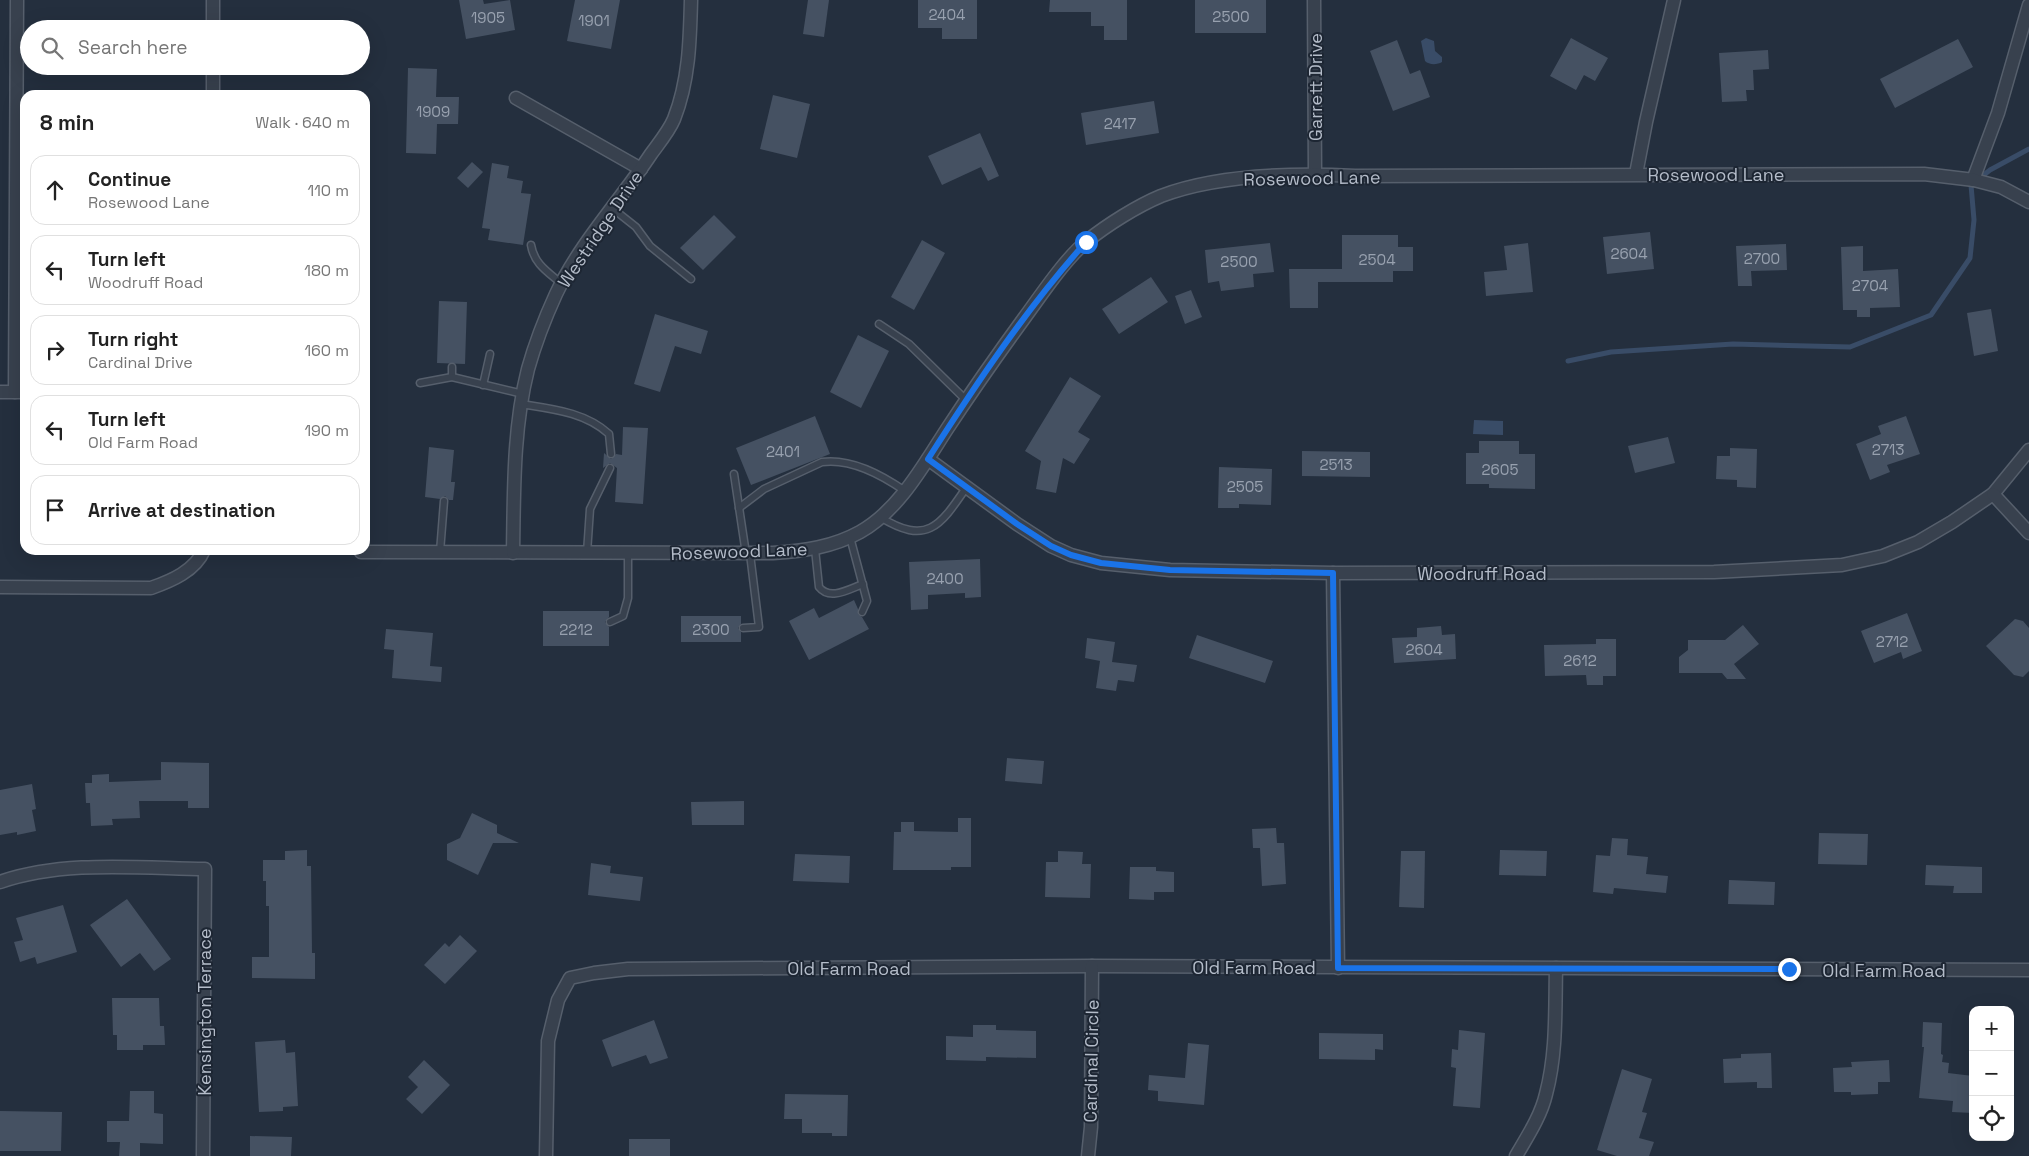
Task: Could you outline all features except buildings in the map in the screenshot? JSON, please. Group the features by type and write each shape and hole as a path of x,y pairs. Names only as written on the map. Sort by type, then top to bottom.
{"street":[{"path":"0,392 20,392 17,0"},
{"path":"213,0 213,20"},
{"name":"Westridge Drive","path":"513,553 516,444 528,368 562,284 584,245 641,169 673,121 686,78 691,0"},
{"name":"Garrett Drive","path":"1314,0 1315,174"},
{"path":"1636,174 1674,0"},
{"path":"1973,180 1998,113 2029,5"},
{"path":"212,90 213,75"},
{"path":"516,98 641,169"},
{"name":"Rosewood Lane","path":"370,552 748,554 800,552 815,549 850,536 880,517 905,491 966,400 1051,282 1086,242 1116,221 1160,196 1192,187 1231,180 1315,174 1356,176 1924,174 1973,180 2000,187 2029,202"},
{"name":"Woodruff Road","path":"928,459 966,488 1051,546 1071,555 1101,563 1170,570 1333,573 1714,572 1842,565 1882,556 1918,542 1993,494 2029,450"},
{"path":"1993,494 2029,533"},
{"path":"0,588 151,588 171,581 185,572 202,555"},
{"path":"1333,573 1338,968"},
{"name":"Kensington Terrace","path":"0,882 19,876 62,868 204,869 203,1156"},
{"name":"Old Farm Road","path":"546,1156 548,1041 558,1000 570,978 594,973 628,969 1092,966 2029,970"},
{"name":"Cardinal Circle","path":"1088,1156 1091,1127 1092,966"},
{"path":"1516,1156 1532,1128 1546,1095 1553,1057 1556,968"}],"lane":[{"path":"612,208 636,227 650,246 691,279"},
{"path":"531,245 533,256 541,266 562,284"},
{"path":"879,324 909,344 966,400"},
{"path":"483,384 490,354"},
{"path":"452,367 452,377"},
{"path":"420,383 452,377 483,384 522,399 582,416 601,426 610,434 611,454"},
{"path":"739,508 764,489 822,462 831,461 843,462 882,475 905,491"},
{"path":"587,553 590,509 610,468"},
{"path":"734,474 759,628 743,628"},
{"path":"880,517 898,528 915,531 926,529 938,524 947,515 966,488"},
{"path":"440,552 444,501"},
{"path":"850,536 867,601 862,612"},
{"path":"815,549 819,587 823,591 830,594 840,593 863,584"},
{"path":"610,622 623,616 627,606 628,554"}],"water":[{"path":"1426,38 1434,41 1435,51 1442,57 1442,62 1433,64 1425,61 1421,41"},
{"path":"1474,420 1503,421 1503,435 1473,434"}],"waterway":[{"path":"1568,361 1611,352 1733,344 1850,347 1931,315 1970,258 1974,220 1971,185 1990,170 2029,149"}],"route":[{"path":"1086,242 1051,282 966,400 928,459 1017,524 1051,546 1071,555 1101,563 1170,570 1333,573 1338,968 1789,969"}]}
